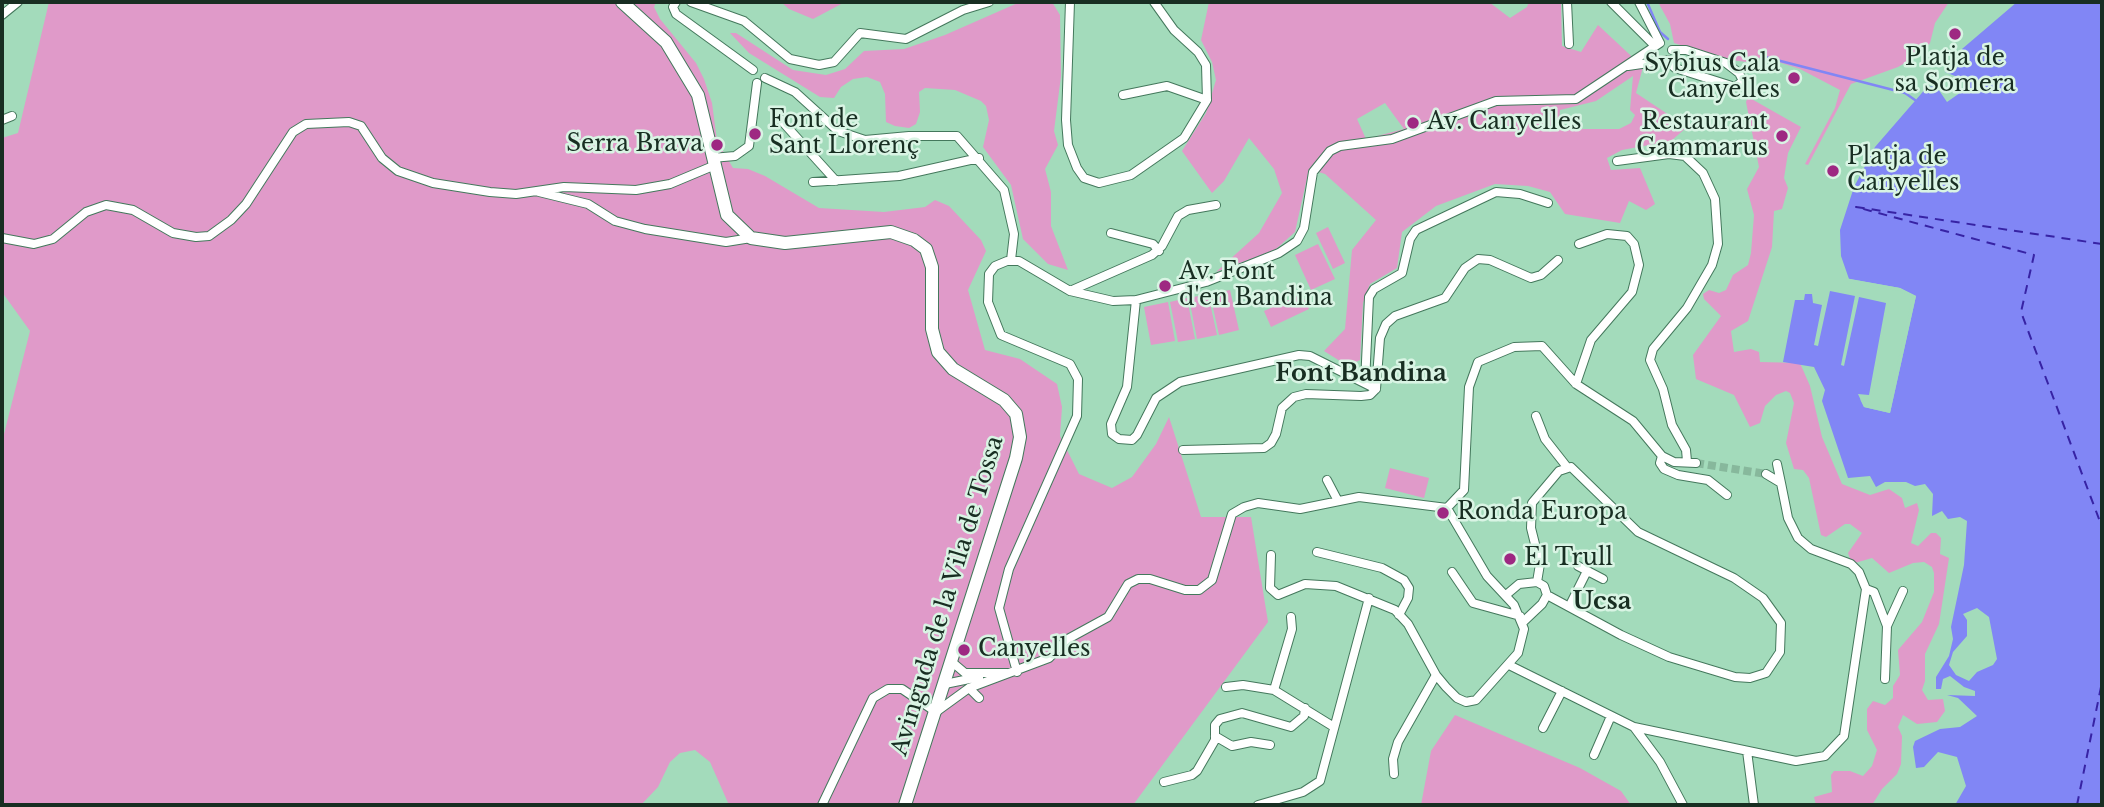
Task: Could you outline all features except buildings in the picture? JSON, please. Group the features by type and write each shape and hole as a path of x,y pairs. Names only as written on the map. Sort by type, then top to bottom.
{"main road":[{"path":"622,2 666,42 680,61 698,95 727,215 751,238"},
{"name":"Avinguda de la Vila de Tossa","path":"751,238 785,243 891,232 915,240 926,250 932,267 932,329 939,352 953,369 1004,400 1016,415 1020,437 1016,458 905,805"}],"street":[{"path":"2,15 18,2"},
{"path":"2,237 34,244 53,239 86,212 106,205 133,210 173,233 209,236 231,220 246,204 293,132 306,124 349,122 361,126 382,158 413,177 490,192 516,194 564,187 636,190 670,184 713,162 735,156 749,146 762,70 753,71 676,14 673,7 676,2"},
{"path":"691,2 744,21 790,59 819,65 834,62 860,33 906,39 963,10 989,2"},
{"path":"1070,2 1066,120 1069,145 1077,168 1084,178 1099,183 1131,175 1184,138 1207,100 1206,65 1198,52 1174,30 1154,2"},
{"path":"1567,2 1569,44"},
{"path":"1611,2 1656,46 1686,50 1726,63 1739,73 1743,81 1735,88 1675,68 1668,62 1654,61 1622,68"},
{"path":"1639,2 1656,46 1654,61"},
{"path":"1017,672 999,608 1009,569 1077,416 1078,379 1070,364 1001,335 995,326 988,302 989,274 995,266 1011,260 1025,264 1070,291 1113,301 1136,300 1206,282 1289,248 1297,242 1304,228 1313,172 1331,151 1340,146 1392,139 1496,101 1576,99 1656,46"},
{"path":"1668,62 1672,50"},
{"path":"761,81 795,92 838,131 865,140 957,136 979,158 1008,201 1014,234 1011,260"},
{"path":"1123,95 1167,86 1207,100"},
{"path":"2,120 12,116"},
{"path":"779,118 836,181"},
{"path":"1447,508 1464,490 1469,387 1478,362 1506,349 1537,345 1552,355 1576,384 1633,421 1662,456 1674,462 1691,462 1672,425 1663,388 1650,360 1653,349 1687,308 1712,265 1718,244 1715,199 1703,173 1685,156 1669,154 1617,161"},
{"path":"813,182 899,176 979,158"},
{"path":"532,190 588,204 615,221 645,229 726,242 751,238"},
{"path":"1365,383 1369,297 1374,289 1402,273 1410,239 1416,230 1496,192 1520,194 1548,203"},
{"path":"1070,291 1159,251 1178,216 1188,210 1216,205"},
{"path":"1111,233 1153,244 1159,251"},
{"path":"1576,384 1591,340 1632,292 1639,265 1633,242 1621,234 1594,236 1579,244"},
{"path":"1183,450 1264,448 1276,434 1282,408 1294,397 1306,394 1370,395 1376,389 1380,338 1386,324 1395,316 1445,298 1465,268 1478,259 1487,258 1531,278 1541,275 1558,260"},
{"path":"1136,300 1127,387 1111,424 1112,434 1119,439 1132,439 1156,398 1187,380 1299,355 1310,356 1376,389"},
{"path":"1506,595 1519,584 1537,582 1544,586 1547,595 1669,657 1735,677 1759,677 1770,669 1780,652 1781,623 1756,592 1638,532 1582,476 1567,467 1545,439 1536,416"},
{"path":"1662,456 1660,463 1664,468 1678,475 1707,480 1727,495"},
{"path":"1509,665 1634,727 1807,761 1825,756 1839,744 1854,682 1866,589 1859,572 1851,564 1811,549 1798,538 1788,519 1777,464"},
{"path":"1537,582 1540,564 1531,528 1532,503 1567,467"},
{"path":"1766,474 1781,483"},
{"path":"1327,481 1338,501"},
{"path":"822,805 873,698 888,689 902,690 936,712 969,688 1049,658 1066,640 1098,625 1108,617 1128,584 1138,579 1150,579 1185,590 1199,590 1212,580 1233,514 1244,507 1258,503 1300,509 1338,501 1375,498 1447,508"},
{"path":"1271,555 1270,587 1278,595 1305,584 1336,586 1369,598 1399,615 1436,676 1457,698 1466,702 1476,700 1509,665 1523,638 1522,619 1506,595 1487,576 1447,508"},
{"path":"1317,552 1382,568 1404,580 1409,588 1408,598 1399,615"},
{"path":"1578,566 1603,579"},
{"path":"1569,607 1587,571"},
{"path":"1452,572 1473,603 1522,619"},
{"path":"1866,589 1874,592 1887,626"},
{"path":"1885,679 1887,626 1903,591"},
{"path":"1522,619 1547,595"},
{"path":"1258,805 1314,786 1325,769 1369,598"},
{"path":"1274,690 1292,629 1291,617"},
{"path":"952,662 965,674 1017,672"},
{"path":"944,684 993,674"},
{"path":"1394,774 1393,759 1398,742 1436,676"},
{"path":"1226,687 1243,685 1274,690 1334,727"},
{"path":"969,688 979,698"},
{"path":"1544,728 1562,691"},
{"path":"1164,782 1195,774 1215,736 1215,725 1231,713 1242,713 1292,727 1304,716 1306,708"},
{"path":"1594,755 1611,716"},
{"path":"1634,727 1660,762 1684,805"},
{"path":"1215,736 1231,746 1251,742 1270,745"},
{"path":"1747,751 1755,805"}],"shaded area":[{"path":"49,2 656,2 654,7 660,19 696,63 704,79 712,103 717,141 733,168 748,169 765,176 819,208 884,212 925,207 935,200 949,206 981,240 986,251 968,290 985,350 1020,359 1057,384 1062,407 1060,436 1079,474 1112,488 1132,477 1156,444 1169,417 1201,517 1251,517 1268,622 1133,805 729,805 710,762 695,750 680,753 670,762 658,787 641,805 2,805 2,442 30,331 2,292 2,138 18,133"},
{"path":"781,2 845,2 813,19 789,9"},
{"path":"1020,2 1052,2 1060,15 1061,76 1054,131 1058,145 1045,169 1051,192 1051,226 1068,270 1048,264 1023,239 1011,185 983,147 989,120 986,106 981,101 955,90 925,88 919,92 920,112 916,124 909,128 895,126 886,122 885,94 880,82 867,77 853,79 841,87 834,98 820,97 749,53 730,33 736,33 793,70 826,75 845,69 864,51 904,49 945,35"},
{"path":"1209,2 1489,2 1510,18 1527,7 1529,2 1561,2 1562,46 1581,52 1598,25 1643,67 1636,93 1687,127 1671,141 1622,150 1607,158 1611,170 1640,168 1655,204 1646,210 1629,201 1620,223 1565,214 1550,192 1528,186 1495,184 1436,206 1402,232 1397,268 1370,284 1363,303 1360,360 1348,366 1324,351 1345,329 1352,250 1376,220 1325,174 1309,169 1295,232 1275,250 1216,272 1259,233 1282,193 1274,169 1249,138 1224,181 1212,193 1182,151 1206,113 1216,80 1212,62 1201,40","holes":["1633,76 1630,110 1635,115 1631,123 1619,129 1563,127 1559,121 1560,110 1596,101","1385,103 1404,129 1366,139 1357,119"]},
{"path":"1658,2 1949,2 1935,23 1930,43 1920,54 1898,67 1851,84 1808,165 1805,164 1835,108 1840,90 1800,69 1763,57 1747,62 1730,60 1674,43 1670,24"},
{"path":"2017,2 2102,2 2102,805 1955,805 1966,786 1957,757 1938,752 1924,767 1916,768 1913,747 1915,741 1940,729 1960,727 1977,716 1958,698 1947,695 1975,696 1975,691 1964,687 1950,676 1943,679 1941,689 1936,689 1936,677 1949,656 1953,639 1951,627 1964,565 1967,521 1960,517 1948,519 1942,511 1932,516 1933,494 1925,484 1915,486 1906,482 1885,482 1876,487 1870,476 1848,478 1822,401 1825,390 1814,367 1783,362 1795,300 1804,300 1805,294 1812,294 1813,303 1822,305 1814,345 1818,346 1830,291 1855,296 1841,365 1844,366 1859,297 1886,303 1869,395 1858,394 1864,407 1890,413 1916,296 1900,288 1849,279 1841,256 1840,230 1854,187 1875,147 1927,87 1936,86 1947,102 1967,88 1965,80 1945,72 1947,63 1956,68 1963,65 1965,56 1962,49","holes":["1977,608 1989,617 1997,659 1993,665 1977,672 1969,681 1956,675 1949,665 1953,652 1967,636 1967,620 1963,614"]},
{"path":"1748,97 1801,127 1788,153 1784,178 1788,188 1782,209 1774,211 1772,247 1748,321 1731,331 1734,352 1751,349 1759,352 1760,362 1800,363 1810,386 1822,437 1842,484 1870,495 1889,489 1902,498 1905,508 1917,503 1919,510 1911,543 1918,546 1931,533 1936,533 1941,538 1940,554 1949,558 1939,624 1925,654 1925,681 1922,690 1928,700 1943,699 1945,711 1937,722 1917,724 1903,715 1898,727 1902,736 1901,764 1897,774 1882,789 1872,805 1816,805 1814,797 1832,792 1831,775 1834,771 1850,771 1863,776 1872,766 1877,750 1867,730 1867,709 1873,701 1885,705 1893,698 1893,686 1900,675 1898,650 1922,622 1934,592 1934,573 1932,567 1924,562 1913,563 1889,573 1872,558 1855,563 1851,561 1848,553 1862,533 1850,524 1845,524 1826,537 1821,535 1809,478 1803,470 1794,469 1786,443 1794,403 1790,393 1786,391 1776,395 1765,406 1760,423 1750,427 1734,395 1696,379 1693,355 1721,316 1704,299 1703,294 1709,290 1719,293 1726,290 1733,275 1748,265 1751,253 1754,215 1747,189 1759,167 1746,102"},
{"path":"1328,227 1345,263 1333,269 1316,233"},
{"path":"1318,244 1335,279 1311,290 1295,255"},
{"path":"1230,290 1239,330 1219,335 1210,294"},
{"path":"1208,294 1217,335 1197,339 1189,298"},
{"path":"1302,294 1309,309 1271,327 1264,311"},
{"path":"1187,298 1195,339 1178,342 1170,302"},
{"path":"1168,302 1175,341 1151,345 1144,307"},
{"path":"1390,468 1429,478 1424,498 1385,488"},
{"path":"1455,715 1580,768 1621,791 1631,805 1421,805 1431,751"}],"pier":[{"path":"1845,278 1900,288 1916,296 1890,413 1864,407 1860,399 1866,404 1887,409 1912,298 1899,291 1848,283"}],"waterway":[{"path":"1647,2 1660,32 1668,39"},
{"path":"1765,57 1905,93 1915,100"}],"ferry route":[{"path":"2102,244 1856,207 2034,255 2021,312 2102,527"},
{"path":"2077,805 2102,682"}],"tunnel":[{"path":"1696,463 1766,474"}],"place":[{"name":"Platja de sa Somera","path":"1955,34"},
{"name":"Sybius Cala Canyelles","path":"1794,78"},
{"name":"Av. Canyelles","path":"1413,123"},
{"name":"Font de Sant Llorenç","path":"755,134"},
{"name":"Restaurant Gammarus","path":"1782,136"},
{"name":"Serra Brava","path":"717,145"},
{"name":"Platja de Canyelles","path":"1833,171"},
{"name":"Av. Font d'en Bandina","path":"1165,286"},
{"name":"Ronda Europa","path":"1443,513"},
{"name":"El Trull","path":"1510,559"},
{"name":"Canyelles","path":"964,650"}],"district":[{"name":"Font Bandina","path":"1361,374"},
{"name":"Ucsa","path":"1602,602"}]}
